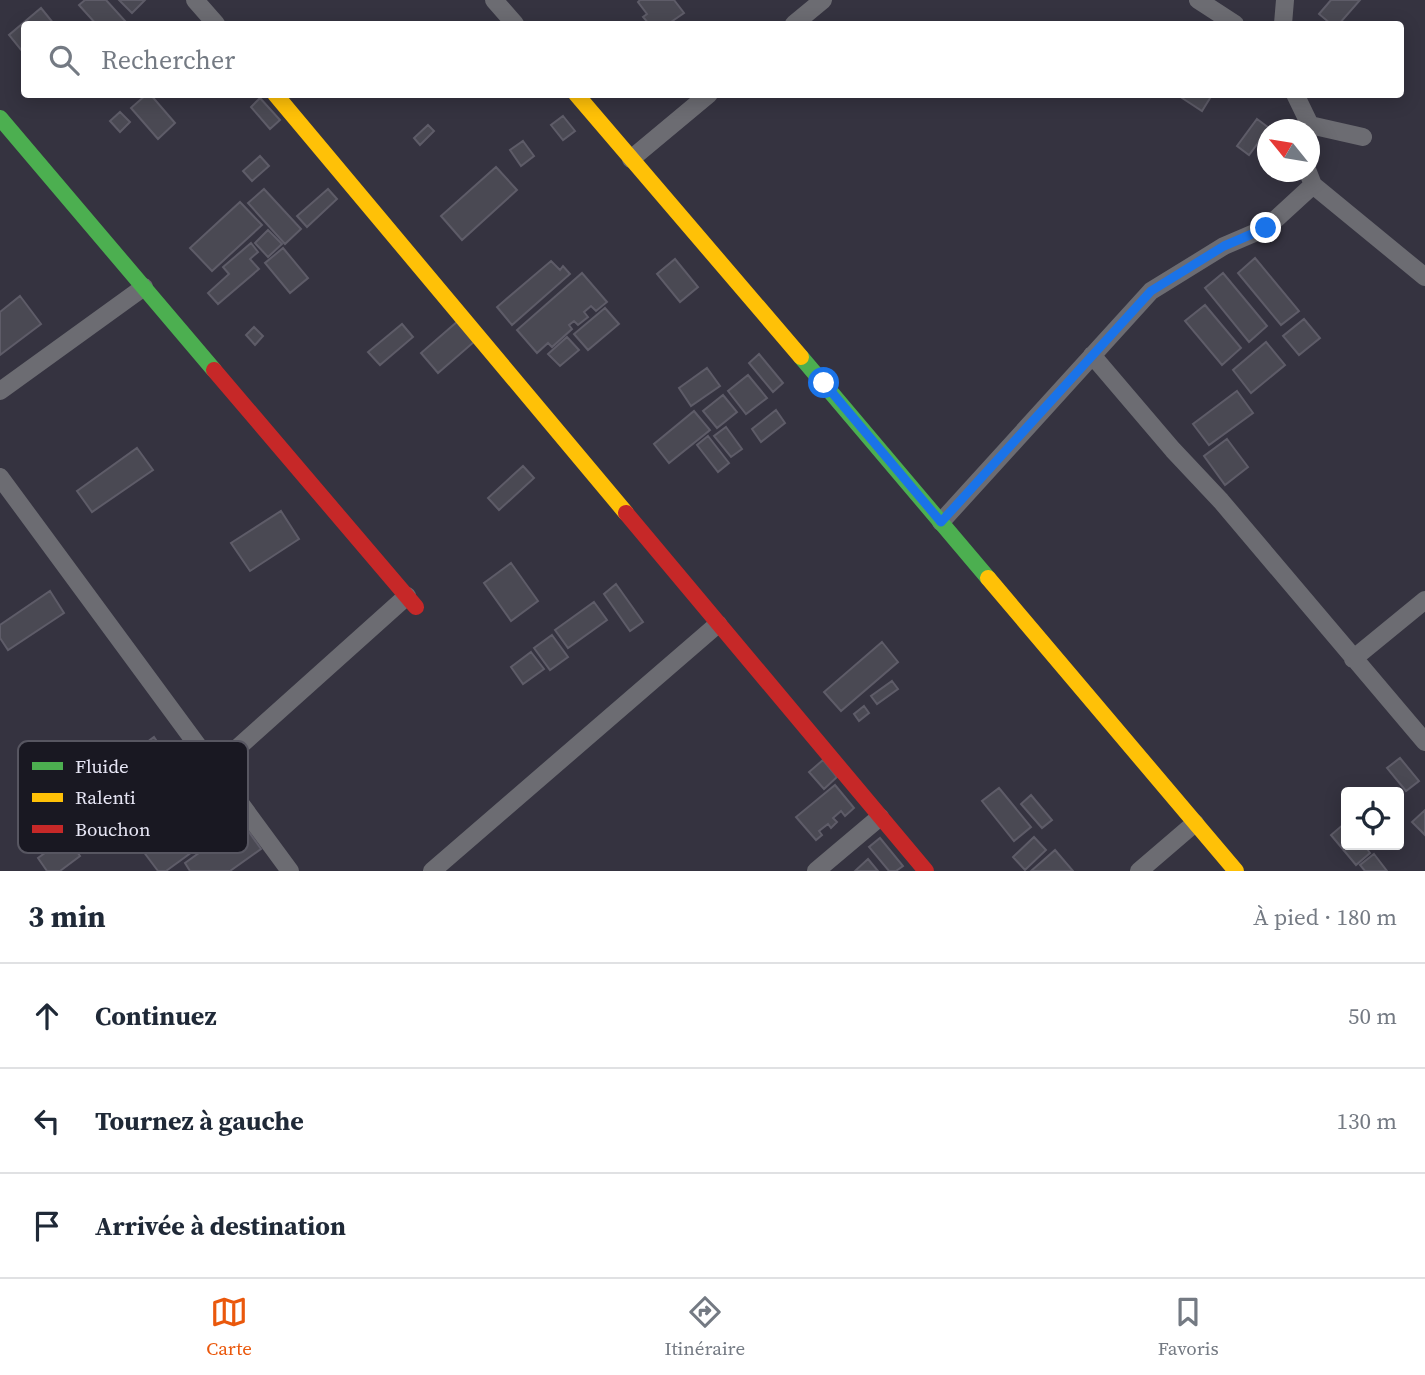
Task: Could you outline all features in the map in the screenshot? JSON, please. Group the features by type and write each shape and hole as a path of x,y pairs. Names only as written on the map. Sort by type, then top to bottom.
{"street":[{"path":"195,0 213,21"},
{"path":"495,0 513,21"},
{"path":"798,21 824,0"},
{"path":"1198,0 1230,21"},
{"path":"1283,21 1284,0"},
{"path":"278,98 926,871"},
{"path":"579,98 1236,871"},
{"path":"631,159 704,98"},
{"path":"1297,98 1306,119"},
{"path":"0,118 412,602 247,741"},
{"path":"1320,129 1363,137"},
{"path":"941,522 1151,291 1224,246 1266,228 1307,182"},
{"path":"1316,182 1425,277"},
{"path":"0,391 144,287"},
{"path":"1092,355 1172,450 1221,501 1425,741"},
{"path":"0,477 193,741"},
{"path":"1353,659 1425,600"},
{"path":"432,871 718,624"},
{"path":"248,815 290,871"},
{"path":"816,871 880,817"},
{"path":"1139,871 1195,823"}],"building":[{"path":"85,0 106,0 125,21 93,21 79,5"},
{"path":"119,0 145,0 132,13"},
{"path":"674,0 684,13 672,21 646,21 643,17 647,14 638,2"},
{"path":"1331,0 1360,0 1342,21 1327,21 1319,14"},
{"path":"41,8 52,21 26,21"},
{"path":"21,25 21,50 9,35"},
{"path":"142,98 153,98 175,123 158,139 131,108"},
{"path":"260,98 280,120 270,129 251,107"},
{"path":"1182,98 1210,98 1202,111"},
{"path":"120,112 130,122 120,132 110,121"},
{"path":"563,116 575,131 563,140 551,125"},
{"path":"1257,119 1257,144 1249,155 1237,146"},
{"path":"428,125 434,131 420,145 414,138"},
{"path":"523,141 534,156 521,166 510,150"},
{"path":"260,156 269,166 252,181 243,171"},
{"path":"496,167 517,190 462,240 441,216"},
{"path":"264,189 301,229 285,244 248,203"},
{"path":"328,189 337,199 307,227 297,216"},
{"path":"240,202 262,225 212,271 190,248"},
{"path":"268,230 282,244 268,257 255,243"},
{"path":"251,243 258,252 250,259 259,269 218,304 208,293 229,274 223,267"},
{"path":"283,248 308,278 290,293 265,263"},
{"path":"1255,258 1299,311 1281,325 1238,273"},
{"path":"675,259 698,287 680,302 657,274"},
{"path":"551,261 560,270 563,266 570,274 512,325 497,307"},
{"path":"582,273 607,302 596,311 591,306 584,312 588,317 578,325 574,321 569,325 572,329 552,347 548,343 537,353 517,330"},
{"path":"1223,273 1267,326 1249,342 1205,288"},
{"path":"20,296 41,324 0,355 0,312"},
{"path":"1205,305 1241,348 1222,365 1185,321"},
{"path":"605,308 619,324 588,350 574,334"},
{"path":"1304,319 1320,338 1299,355 1283,336"},
{"path":"458,321 475,341 438,373 421,353"},
{"path":"402,324 413,337 380,365 368,352"},
{"path":"254,327 263,336 255,345 246,335"},
{"path":"567,337 579,350 560,366 548,354"},
{"path":"1266,342 1285,365 1251,393 1233,370"},
{"path":"759,354 783,383 773,392 749,363"},
{"path":"707,368 720,386 691,406 679,388"},
{"path":"748,375 767,398 746,414 728,391"},
{"path":"1237,391 1253,413 1209,445 1193,424"},
{"path":"723,395 737,412 717,428 703,411"},
{"path":"776,410 785,423 761,442 752,429"},
{"path":"694,411 710,430 669,463 654,444"},
{"path":"726,427 742,449 731,457 714,436"},
{"path":"708,436 729,463 718,472 697,445"},
{"path":"1227,439 1248,467 1225,485 1204,456"},
{"path":"137,448 153,470 92,512 77,491"},
{"path":"523,466 534,478 499,510 488,498"},
{"path":"281,511 299,539 250,571 231,543"},
{"path":"511,563 538,601 511,621 484,583"},
{"path":"616,584 643,622 630,631 604,594"},
{"path":"50,591 64,613 8,650 0,638 0,625"},
{"path":"594,602 607,620 568,648 555,630"},
{"path":"552,635 568,657 550,670 534,648"},
{"path":"882,642 898,662 841,711 824,692"},
{"path":"531,652 544,669 523,684 511,667"},
{"path":"892,681 898,689 877,704 871,696"},
{"path":"864,706 869,713 859,721 854,714"},
{"path":"1400,758 1419,781 1406,791 1387,768"},
{"path":"823,760 837,777 824,789 809,772"},
{"path":"835,785 854,808 845,816 841,811 833,818 837,822 831,828 828,824 819,831 822,835 816,840 796,817"},
{"path":"999,788 1031,827 1014,841 982,801"},
{"path":"1031,795 1052,820 1042,828 1021,804"},
{"path":"1425,810 1425,835 1412,822"},
{"path":"1341,826 1341,847 1331,835"},
{"path":"248,831 261,849 230,871 190,871 185,863 199,853 248,853"},
{"path":"1034,837 1046,850 1025,870 1013,857"},
{"path":"880,838 903,866 896,871 889,871 869,847"},
{"path":"1055,850 1073,871 1031,871"},
{"path":"1344,850 1368,850 1370,853 1356,865"},
{"path":"45,853 78,853 80,856 60,871 47,871 38,858"},
{"path":"144,853 191,853 166,871 158,871"},
{"path":"1374,854 1387,871 1365,871 1360,865"},
{"path":"868,859 878,871 855,871"}],"traffic: fast":[{"path":"0,118 214,370"},
{"path":"801,357 988,578"}],"traffic: slow":[{"path":"278,98 626,513"},
{"path":"579,98 801,357"},
{"path":"988,578 1236,871"}],"traffic: jam":[{"path":"214,370 416,607"},
{"path":"626,513 926,871"}],"route":[{"path":"824,383 941,522 1151,291 1224,246 1266,228"}]}
